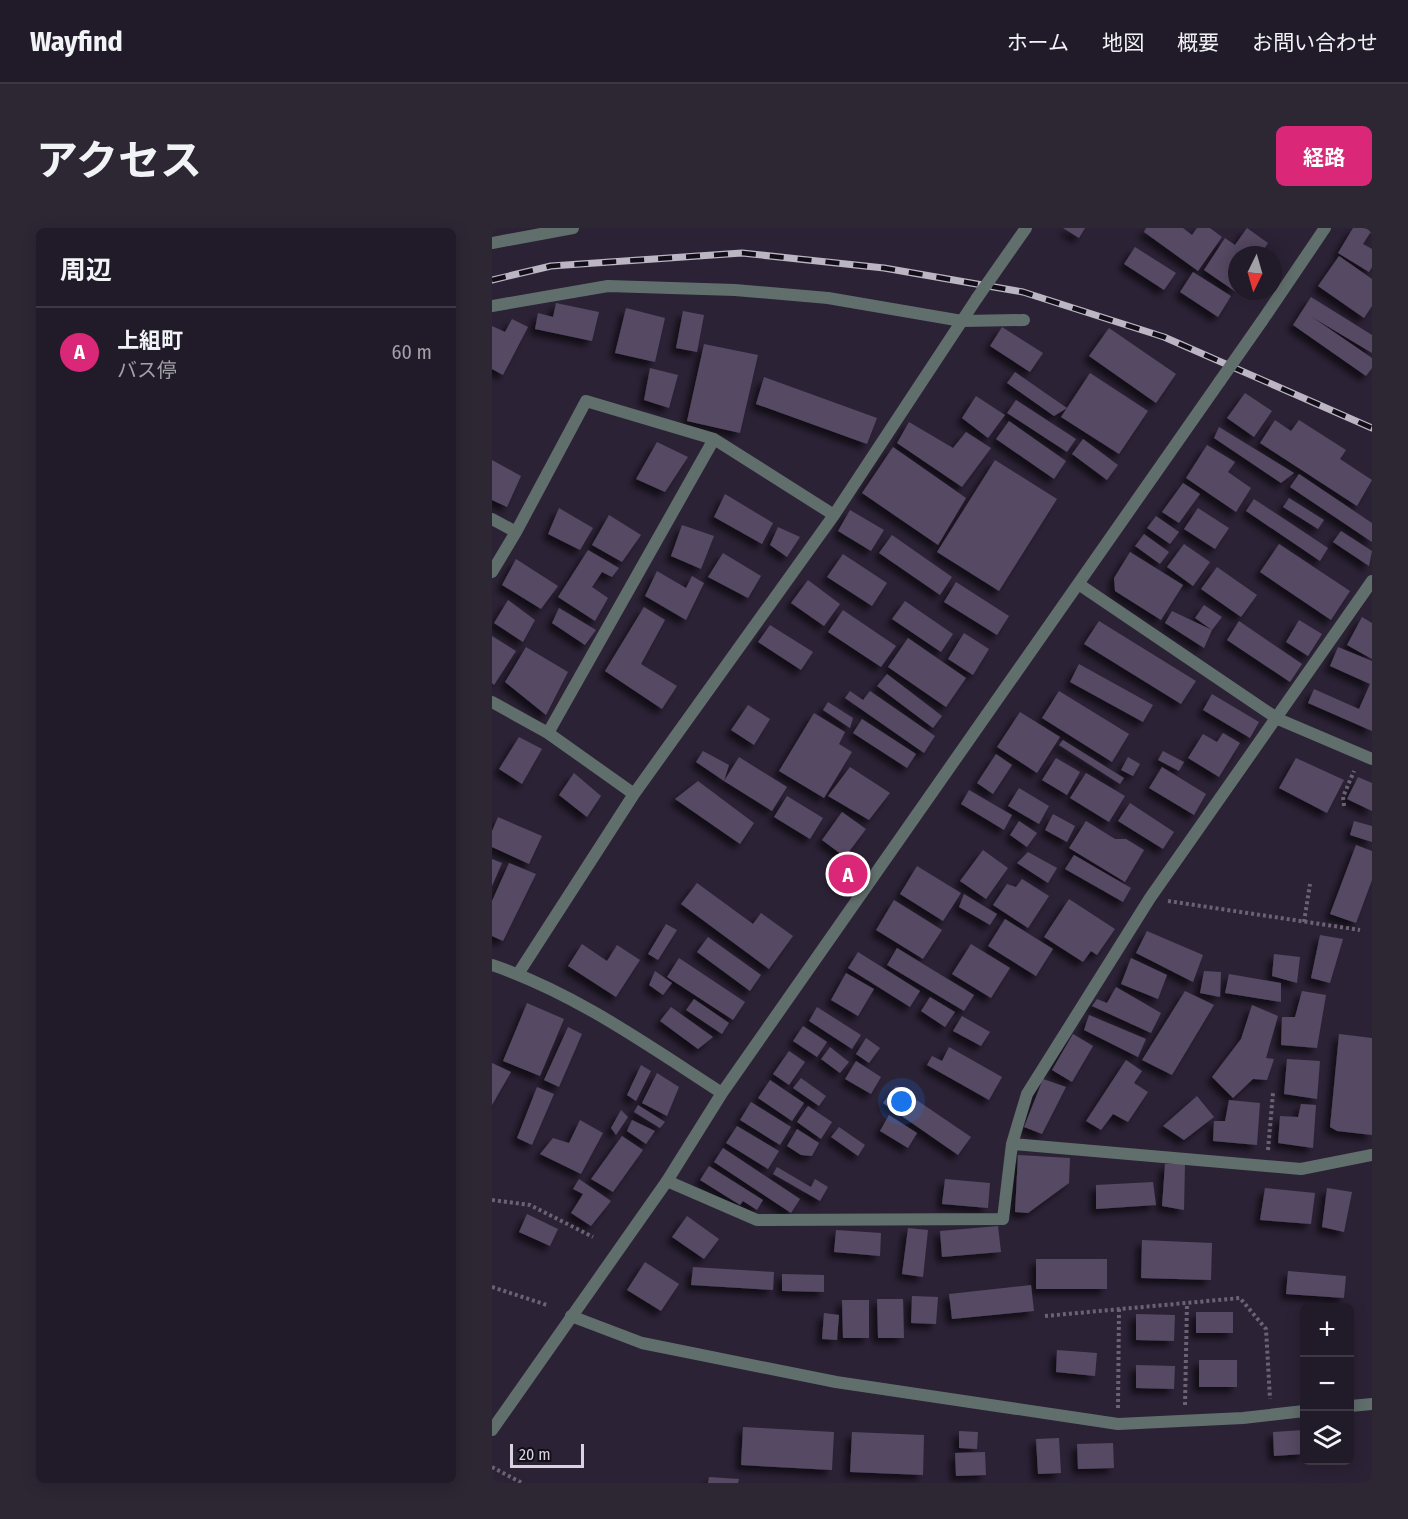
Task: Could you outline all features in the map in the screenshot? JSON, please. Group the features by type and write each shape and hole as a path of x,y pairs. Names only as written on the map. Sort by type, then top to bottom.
{"street":[{"path":"492,243 573,228"},
{"path":"519,974 634,794 834,515 977,298 1026,228"},
{"path":"492,1430 667,1181 722,1093 1080,585 1324,228"},
{"path":"492,306 608,286 689,288 828,298 962,321 1024,320"},
{"path":"492,572 586,401 714,440 834,515"},
{"path":"548,733 714,440"},
{"path":"492,519 516,532"},
{"path":"667,1181 757,1220 1003,1219 1012,1144 1026,1094 1150,898 1278,719 1372,581"},
{"path":"1080,585 1278,719 1367,756"},
{"path":"492,702 548,733 634,794"},
{"path":"492,965 519,974 595,1013 722,1093"},
{"path":"1012,1144 1300,1169 1372,1155"},
{"path":"571,1316 642,1343 836,1382 1118,1424 1300,1412"},
{"path":"1354,1406 1372,1404"}],"path":[{"path":"1344,806 1343,797 1367,756"},
{"path":"1304,922 1310,884"},
{"path":"1150,898 1360,930"},
{"path":"1266,1166 1273,1093"},
{"path":"492,1200 530,1205 592,1237"},
{"path":"492,1287 547,1305"},
{"path":"1045,1316 1240,1298 1266,1329 1270,1415"},
{"path":"1185,1421 1187,1303"},
{"path":"1118,1424 1119,1309"},
{"path":"492,1467 522,1483"}],"building":[{"path":"1063,228 1085,228 1079,238"},
{"path":"1146,228 1183,228 1192,235 1197,228 1210,228 1222,237 1198,271 1144,232"},
{"path":"1247,228 1268,243 1266,246 1228,246 1228,286 1204,270 1225,238 1235,245"},
{"path":"1353,228 1372,228 1372,234 1370,233 1363,244 1372,249 1372,267 1369,272 1338,253"},
{"path":"1135,247 1176,273 1164,290 1124,264"},
{"path":"1339,256 1372,279 1372,306 1364,318 1318,286"},
{"path":"1193,272 1228,294 1229,300 1218,317 1180,292"},
{"path":"1311,297 1372,335 1372,353 1312,317 1372,358 1372,368 1366,376 1293,325"},
{"path":"556,303 599,312 592,341 535,329 538,313 553,317"},
{"path":"626,308 665,318 655,362 615,353"},
{"path":"683,311 704,315 697,352 676,348"},
{"path":"512,319 528,327 503,375 492,369 492,326 505,332"},
{"path":"1002,327 1043,353 1030,372 990,346"},
{"path":"1109,328 1176,374 1156,403 1089,356"},
{"path":"704,344 758,355 740,433 687,421"},
{"path":"650,368 678,375 669,408 644,400"},
{"path":"1015,372 1067,408 1054,416 1007,383"},
{"path":"1090,373 1148,411 1119,454 1061,417"},
{"path":"764,377 877,418 867,444 756,404"},
{"path":"1245,393 1272,411 1254,437 1227,418"},
{"path":"976,396 1005,415 988,438 962,418"},
{"path":"1016,400 1076,439 1067,452 1007,413"},
{"path":"1275,420 1291,431 1299,420 1346,450 1340,459 1372,480 1357,506 1260,443"},
{"path":"1009,421 1066,461 1054,479 996,439"},
{"path":"909,422 953,448 966,432 991,448 962,487 897,443"},
{"path":"1219,427 1294,473 1281,483 1214,438"},
{"path":"1083,439 1118,465 1107,480 1072,454"},
{"path":"657,442 688,457 665,492 636,479"},
{"path":"1207,445 1235,462 1228,472 1251,488 1236,512 1186,478"},
{"path":"893,447 966,498 938,545 862,493"},
{"path":"492,460 521,476 507,507 492,500"},
{"path":"995,460 1057,499 999,591 937,552"},
{"path":"1299,474 1372,523 1372,542 1290,487"},
{"path":"1183,483 1200,494 1179,523 1162,512"},
{"path":"725,494 773,523 762,544 714,517"},
{"path":"1289,498 1324,520 1318,529 1283,507"},
{"path":"1254,499 1328,548 1320,561 1246,511"},
{"path":"559,508 593,528 580,550 548,534"},
{"path":"1198,508 1229,528 1215,549 1184,529"},
{"path":"850,510 884,530 871,551 838,531"},
{"path":"609,515 641,535 622,562 592,545"},
{"path":"1156,516 1179,532 1170,544 1147,528"},
{"path":"682,525 714,536 701,569 671,556"},
{"path":"778,527 800,537 787,557 770,545"},
{"path":"1341,531 1372,551 1369,566 1333,542"},
{"path":"1144,534 1169,552 1160,564 1135,546"},
{"path":"892,535 952,577 940,595 879,553"},
{"path":"1184,544 1210,562 1193,586 1167,567"},
{"path":"1279,544 1350,591 1331,620 1260,572"},
{"path":"588,550 619,568 612,577 602,572 592,587 608,598 595,621 558,597"},
{"path":"1130,552 1183,585 1161,620 1115,591 1114,578"},
{"path":"723,553 761,576 748,598 708,577"},
{"path":"843,554 887,583 872,606 827,577"},
{"path":"516,559 558,586 541,609 502,585"},
{"path":"1217,567 1257,595 1241,617 1201,589"},
{"path":"657,571 686,588 692,576 704,583 686,620 645,596"},
{"path":"808,580 840,604 824,626 791,603"},
{"path":"956,582 1009,616 997,635 944,602"},
{"path":"508,600 535,620 523,642 494,623"},
{"path":"905,601 953,634 941,652 892,619"},
{"path":"1204,605 1222,617 1212,630 1195,618"},
{"path":"644,607 665,620 641,664 677,686 662,709 605,671"},
{"path":"559,608 596,630 585,645 552,623"},
{"path":"843,610 896,646 881,667 828,632"},
{"path":"1172,611 1212,630 1204,648 1165,623"},
{"path":"1362,617 1372,623 1372,659 1347,645"},
{"path":"1299,620 1322,634 1308,656 1286,642"},
{"path":"1099,621 1196,681 1181,704 1084,644"},
{"path":"1239,621 1302,664 1290,682 1227,640"},
{"path":"770,625 813,652 801,670 758,642"},
{"path":"964,633 989,649 973,675 948,659"},
{"path":"492,636 516,651 494,685 492,683"},
{"path":"908,638 966,678 946,707 888,667"},
{"path":"526,647 568,672 546,715 505,682"},
{"path":"1338,647 1372,661 1372,731 1308,703 1314,689 1359,709 1370,684 1330,666"},
{"path":"1079,664 1153,705 1143,722 1070,682"},
{"path":"887,674 942,716 933,728 877,686"},
{"path":"850,691 863,700 870,691 935,736 924,753 845,698"},
{"path":"1059,691 1129,734 1112,762 1042,718"},
{"path":"1212,694 1259,722 1250,738 1203,710"},
{"path":"828,702 853,718 850,728 823,710"},
{"path":"748,705 770,719 754,745 731,730"},
{"path":"1020,712 1060,737 1037,773 997,747"},
{"path":"814,713 845,732 839,744 852,752 824,798 779,771"},
{"path":"862,719 916,754 907,768 853,733"},
{"path":"1223,733 1240,743 1219,777 1188,758 1203,734 1217,742"},
{"path":"519,737 542,749 522,784 499,769"},
{"path":"1063,740 1124,778 1120,784 1059,745"},
{"path":"703,751 729,765 724,781 696,762"},
{"path":"1163,751 1184,762 1179,771 1158,760"},
{"path":"996,754 1012,765 993,794 977,783"},
{"path":"739,757 787,787 772,811 724,781"},
{"path":"1128,757 1140,764 1133,776 1121,770"},
{"path":"1056,758 1080,772 1067,795 1042,780"},
{"path":"1296,758 1344,780 1327,813 1279,788"},
{"path":"850,767 890,793 869,820 828,796"},
{"path":"1162,767 1206,794 1194,815 1149,788"},
{"path":"574,773 601,796 587,817 559,795"},
{"path":"1086,773 1125,796 1109,822 1070,798"},
{"path":"1358,777 1372,783 1372,811 1347,799"},
{"path":"698,781 754,823 740,844 675,799"},
{"path":"1019,788 1049,806 1039,824 1008,806"},
{"path":"969,790 1012,815 1004,830 961,804"},
{"path":"787,796 823,818 810,839 774,817"},
{"path":"1130,803 1174,832 1163,849 1118,821"},
{"path":"842,812 866,829 845,857 822,840"},
{"path":"1053,814 1075,826 1067,842 1045,830"},
{"path":"498,817 542,836 529,864 492,847 492,831"},
{"path":"1019,821 1037,833 1027,847 1010,835"},
{"path":"1086,821 1115,839 1126,839 1144,850 1125,882 1069,848"},
{"path":"1354,821 1372,826 1372,842 1350,835"},
{"path":"1356,845 1372,851 1372,880 1356,923 1330,914"},
{"path":"983,850 1008,868 986,899 960,881"},
{"path":"1028,852 1057,868 1048,883 1017,863"},
{"path":"1074,855 1131,888 1123,902 1065,869"},
{"path":"492,859 502,863 492,886"},
{"path":"509,863 536,874 503,941 492,936 492,901"},
{"path":"917,866 961,893 943,921 900,894"},
{"path":"1022,879 1049,896 1028,928 993,905 1007,884 1016,887"},
{"path":"697,883 753,924 761,913 793,936 769,969 681,904"},
{"path":"964,894 997,914 990,925 959,907"},
{"path":"1069,899 1115,929 1097,955 1091,951 1083,962 1044,937"},
{"path":"894,900 942,930 923,959 876,930"},
{"path":"1005,919 1053,949 1036,976 988,946"},
{"path":"666,924 677,930 658,960 648,954"},
{"path":"1147,931 1203,955 1193,982 1136,953"},
{"path":"1320,935 1343,939 1330,983 1311,978"},
{"path":"708,937 761,975 750,991 697,952"},
{"path":"582,944 607,961 617,945 640,960 616,997 568,966"},
{"path":"971,944 1010,968 991,998 952,974"},
{"path":"897,948 974,995 964,1011 887,965"},
{"path":"858,952 920,991 910,1007 848,968"},
{"path":"1274,954 1300,957 1297,983 1272,976"},
{"path":"679,958 745,1002 733,1020 667,977"},
{"path":"1131,958 1167,975 1158,999 1121,984"},
{"path":"655,971 672,983 663,995 649,985"},
{"path":"1204,971 1221,972 1220,997 1200,993"},
{"path":"846,973 874,989 858,1016 831,1000"},
{"path":"1229,974 1281,983 1281,1002 1225,993"},
{"path":"1116,987 1161,1013 1151,1033 1092,1006 1097,999 1107,1003"},
{"path":"1185,991 1214,1005 1172,1075 1142,1060"},
{"path":"1302,991 1326,995 1317,1048 1281,1045 1282,1017 1295,1017"},
{"path":"930,997 955,1012 945,1027 921,1011"},
{"path":"694,999 729,1023 722,1034 686,1010"},
{"path":"527,1003 564,1019 540,1076 503,1061"},
{"path":"1252,1005 1278,1016 1266,1058 1274,1059 1267,1080 1253,1079 1233,1098 1212,1077 1241,1039"},
{"path":"671,1007 713,1037 698,1049 660,1021"},
{"path":"817,1007 861,1035 852,1049 809,1021"},
{"path":"1089,1015 1146,1039 1138,1057 1084,1030"},
{"path":"962,1016 990,1032 981,1046 953,1031"},
{"path":"803,1026 827,1042 817,1057 793,1041"},
{"path":"568,1027 582,1034 559,1087 544,1080"},
{"path":"1073,1034 1093,1046 1072,1082 1052,1070"},
{"path":"1339,1034 1372,1038 1372,1135 1337,1131 1330,1127"},
{"path":"866,1038 880,1048 869,1063 856,1054"},
{"path":"830,1047 849,1062 840,1073 821,1059"},
{"path":"949,1047 1002,1077 989,1100 927,1065 932,1056 942,1061"},
{"path":"789,1051 805,1062 789,1085 773,1074"},
{"path":"1287,1059 1320,1061 1317,1099 1284,1094"},
{"path":"1126,1060 1142,1071 1134,1083 1148,1092 1128,1122 1113,1114 1101,1130 1086,1121"},
{"path":"856,1061 881,1077 871,1094 845,1079"},
{"path":"492,1063 511,1072 492,1105"},
{"path":"641,1065 651,1071 636,1101 627,1095"},
{"path":"657,1073 679,1087 667,1116 642,1103"},
{"path":"801,1078 826,1096 819,1106 793,1088"},
{"path":"1043,1079 1066,1087 1042,1134 1024,1127"},
{"path":"770,1080 804,1103 792,1121 758,1098"},
{"path":"896,1086 971,1137 958,1155 883,1103"},
{"path":"537,1087 554,1094 532,1145 517,1138"},
{"path":"1197,1096 1214,1117 1184,1140 1163,1126"},
{"path":"1229,1100 1260,1103 1257,1145 1213,1141 1214,1121 1225,1121"},
{"path":"751,1102 791,1127 780,1145 740,1120"},
{"path":"1301,1104 1316,1105 1313,1148 1278,1143 1280,1116 1298,1117"},
{"path":"638,1105 665,1122 660,1128 634,1112"},
{"path":"808,1106 832,1122 821,1139 797,1122"},
{"path":"621,1110 628,1117 616,1135 611,1128"},
{"path":"889,1115 917,1133 908,1148 880,1131"},
{"path":"580,1120 603,1133 581,1174 540,1154 553,1138 569,1143"},
{"path":"632,1120 655,1131 646,1144 627,1131"},
{"path":"737,1126 779,1151 768,1169 726,1143"},
{"path":"839,1127 865,1145 858,1156 831,1137"},
{"path":"797,1129 819,1143 812,1156 801,1155 787,1146"},
{"path":"622,1136 643,1150 613,1192 591,1179"},
{"path":"723,1148 800,1199 791,1213 714,1162"},
{"path":"1018,1155 1070,1158 1069,1183 1028,1213 1015,1212"},
{"path":"1165,1164 1185,1164 1184,1210 1162,1206"},
{"path":"709,1166 763,1200 757,1210 743,1201 740,1205 700,1180"},
{"path":"777,1167 811,1187 815,1179 828,1187 820,1201 773,1174"},
{"path":"579,1179 611,1201 591,1226 571,1213 583,1194 573,1189"},
{"path":"945,1179 990,1183 988,1208 942,1204"},
{"path":"1153,1182 1156,1205 1096,1209 1096,1185"},
{"path":"1265,1188 1315,1193 1311,1224 1260,1220"},
{"path":"1327,1188 1352,1192 1344,1232 1322,1227"},
{"path":"527,1214 558,1229 550,1246 519,1232"},
{"path":"687,1216 719,1239 704,1259 672,1237"},
{"path":"998,1226 1001,1252 942,1257 940,1231"},
{"path":"908,1228 928,1230 923,1277 902,1274"},
{"path":"836,1230 881,1233 880,1256 834,1252"},
{"path":"1142,1240 1212,1243 1211,1280 1141,1278"},
{"path":"1036,1259 1107,1259 1107,1289 1036,1289"},
{"path":"645,1262 679,1284 661,1311 627,1290"},
{"path":"693,1267 774,1272 773,1290 691,1285"},
{"path":"1288,1271 1346,1276 1344,1298 1286,1294"},
{"path":"782,1274 824,1275 824,1292 782,1291"},
{"path":"1031,1285 1034,1311 952,1319 949,1294"},
{"path":"912,1296 938,1297 936,1324 911,1323"},
{"path":"877,1299 903,1299 904,1338 878,1338"},
{"path":"842,1300 869,1300 869,1338 843,1338"},
{"path":"1196,1312 1233,1312 1233,1333 1196,1333"},
{"path":"824,1313 839,1315 837,1340 822,1339"},
{"path":"1136,1314 1175,1315 1174,1341 1136,1340"},
{"path":"1057,1350 1097,1353 1095,1376 1056,1372"},
{"path":"1199,1360 1237,1360 1237,1387 1199,1387"},
{"path":"1136,1365 1175,1366 1174,1389 1136,1388"},
{"path":"743,1427 834,1432 832,1470 741,1465"},
{"path":"1300,1430 1300,1454 1274,1456 1273,1432"},
{"path":"959,1431 978,1432 977,1449 959,1448"},
{"path":"852,1432 924,1435 923,1475 850,1472"},
{"path":"1059,1438 1061,1473 1038,1474 1036,1439"},
{"path":"1113,1443 1114,1468 1078,1469 1077,1444"},
{"path":"985,1452 986,1475 956,1476 955,1453"},
{"path":"709,1477 739,1479 738,1483 708,1483"}],"railway":[{"path":"492,280 551,266 742,253 884,268 1023,292 1164,337 1372,428"}],"place":[{"name":"上組町","path":"848,874"}]}
